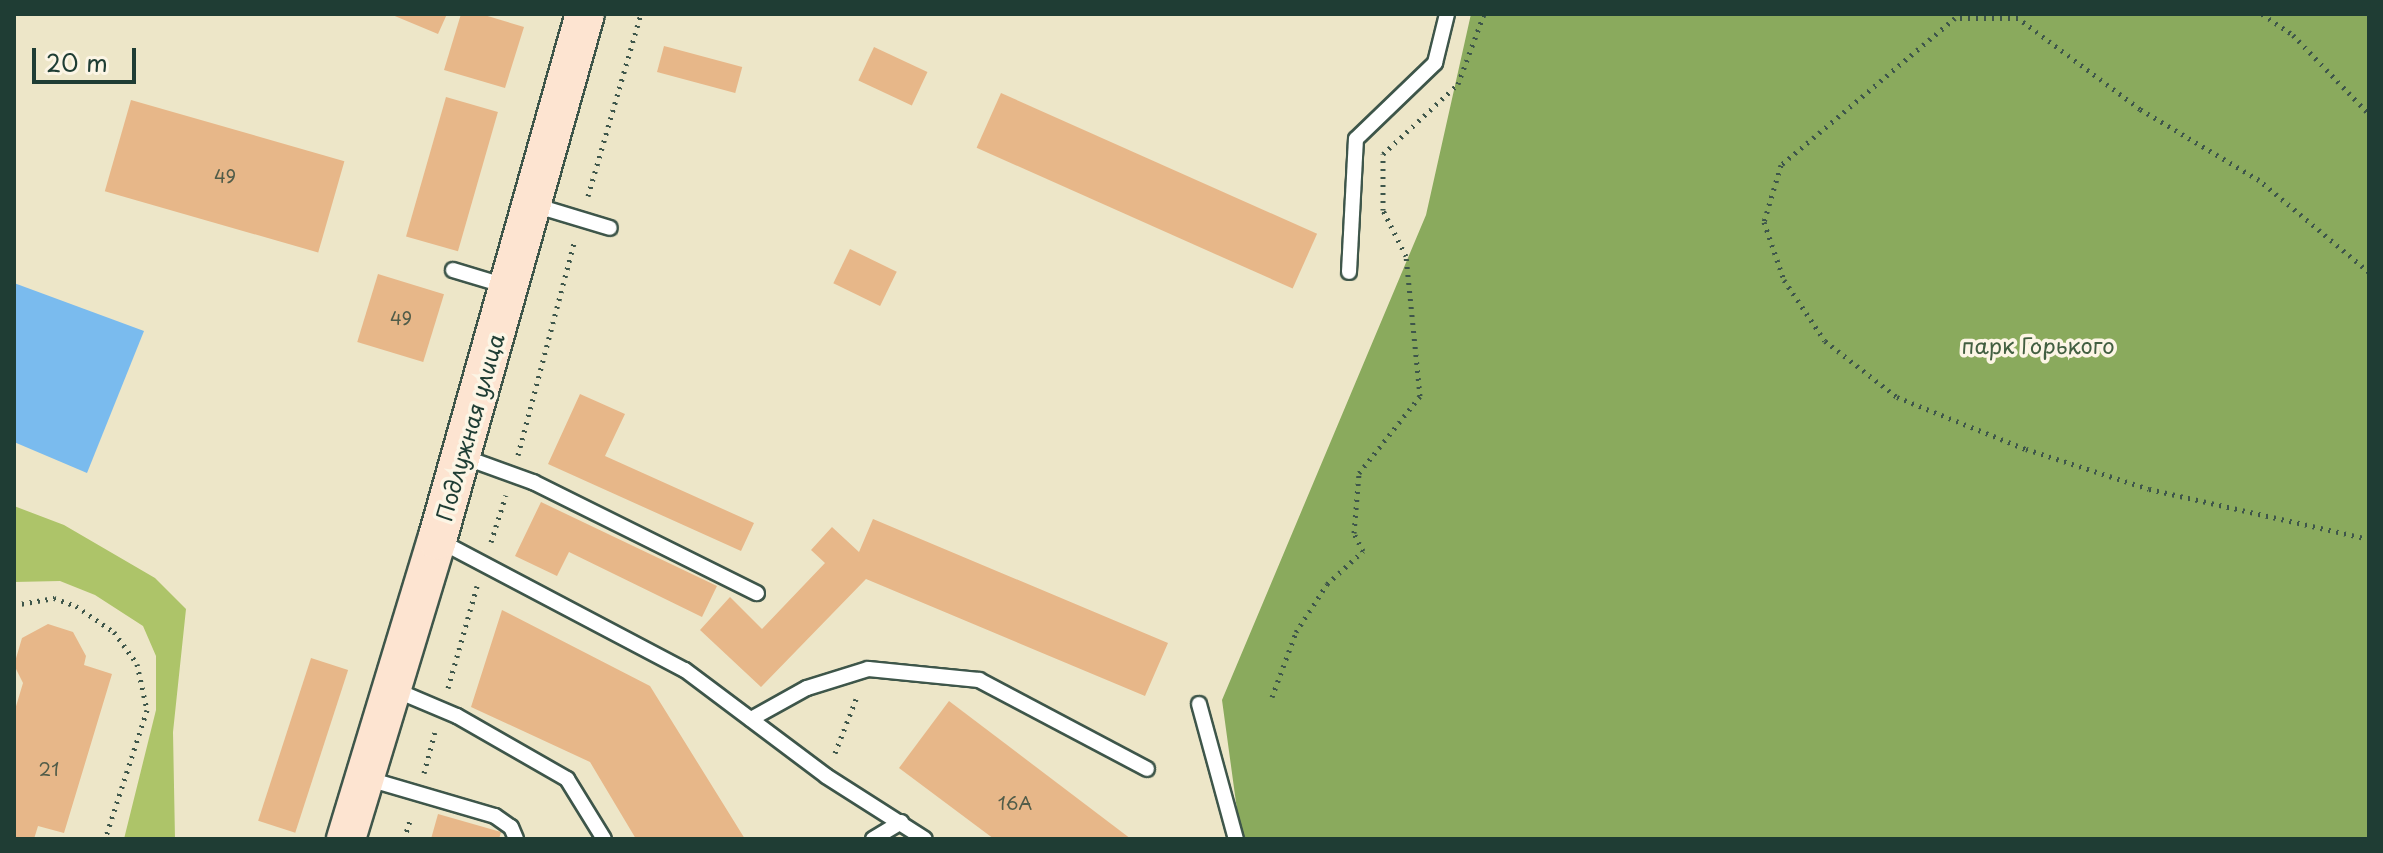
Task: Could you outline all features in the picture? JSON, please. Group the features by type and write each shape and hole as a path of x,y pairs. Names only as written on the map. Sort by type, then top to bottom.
{"street":[{"name":"Подлужная улица","path":"346,839 437,540 585,14"}],"lane":[{"path":"1349,272 1356,139 1435,63 1447,14"},
{"path":"531,204 610,228"},
{"path":"453,270 508,286"},
{"path":"461,456 513,474 757,593"},
{"path":"437,540 685,670 826,776 925,839"},
{"path":"751,719 807,688 868,669 979,680 1147,769"},
{"path":"392,688 442,709 567,779 604,839"},
{"path":"1199,704 1236,839"},
{"path":"365,778 495,816 511,827 516,839"},
{"path":"873,839 901,822"}],"path":[{"path":"404,839 513,474 581,219 641,14"},
{"path":"1272,697 1296,632 1327,584 1363,551 1354,533 1359,473 1420,396 1406,256 1383,210 1383,154 1458,84 1484,14"},
{"path":"2262,14 2293,35 2369,114"},
{"path":"2369,272 2259,180 2140,109 2018,18 1955,18 1781,165 1764,222 1784,280 1825,341 1897,397 2026,449 2149,489 2369,539"},
{"path":"14,605 54,598 76,606 114,632 137,664 147,710 105,839"},
{"path":"826,776 868,669"}],"green space":[{"name":"парк Горького","path":"1471,14 2369,14 2369,839 1241,839 1222,700 1426,215"},
{"path":"14,506 64,525 155,578 186,609 173,732 175,839 124,839 156,710 156,656 143,626 95,595 60,581 14,582"}],"water":[{"path":"14,283 144,331 87,473 14,442"}],"building":[{"path":"390,14 447,14 438,34"},
{"path":"461,14 481,14 524,27 505,88 444,70"},
{"path":"664,46 742,67 735,93 657,72"},
{"path":"874,47 927,72 912,105 858,81"},
{"path":"1001,93 1317,234 1293,289 977,148"},
{"path":"446,97 498,112 458,251 406,236"},
{"path":"131,100 344,161 318,253 105,191"},
{"path":"850,249 897,272 880,306 833,283"},
{"path":"378,274 444,294 423,362 357,342"},
{"path":"580,394 625,414 605,456 754,523 741,551 548,464"},
{"path":"541,502 717,586 702,617 569,552 557,576 515,556"},
{"path":"873,519 1168,643 1145,696 866,579 761,687 700,630 730,597 762,629 825,563 811,550 832,527 859,552"},
{"path":"502,610 650,686 745,839 636,839 590,762 471,707"},
{"path":"48,624 73,632 86,656 84,665 112,674 64,833 38,826 34,839 14,839 14,713 23,683 14,665 22,638"},
{"path":"311,658 348,670 295,833 258,821"},
{"path":"949,701 1131,839 994,839 899,768"},
{"path":"438,814 501,832 499,839 431,839"}]}
